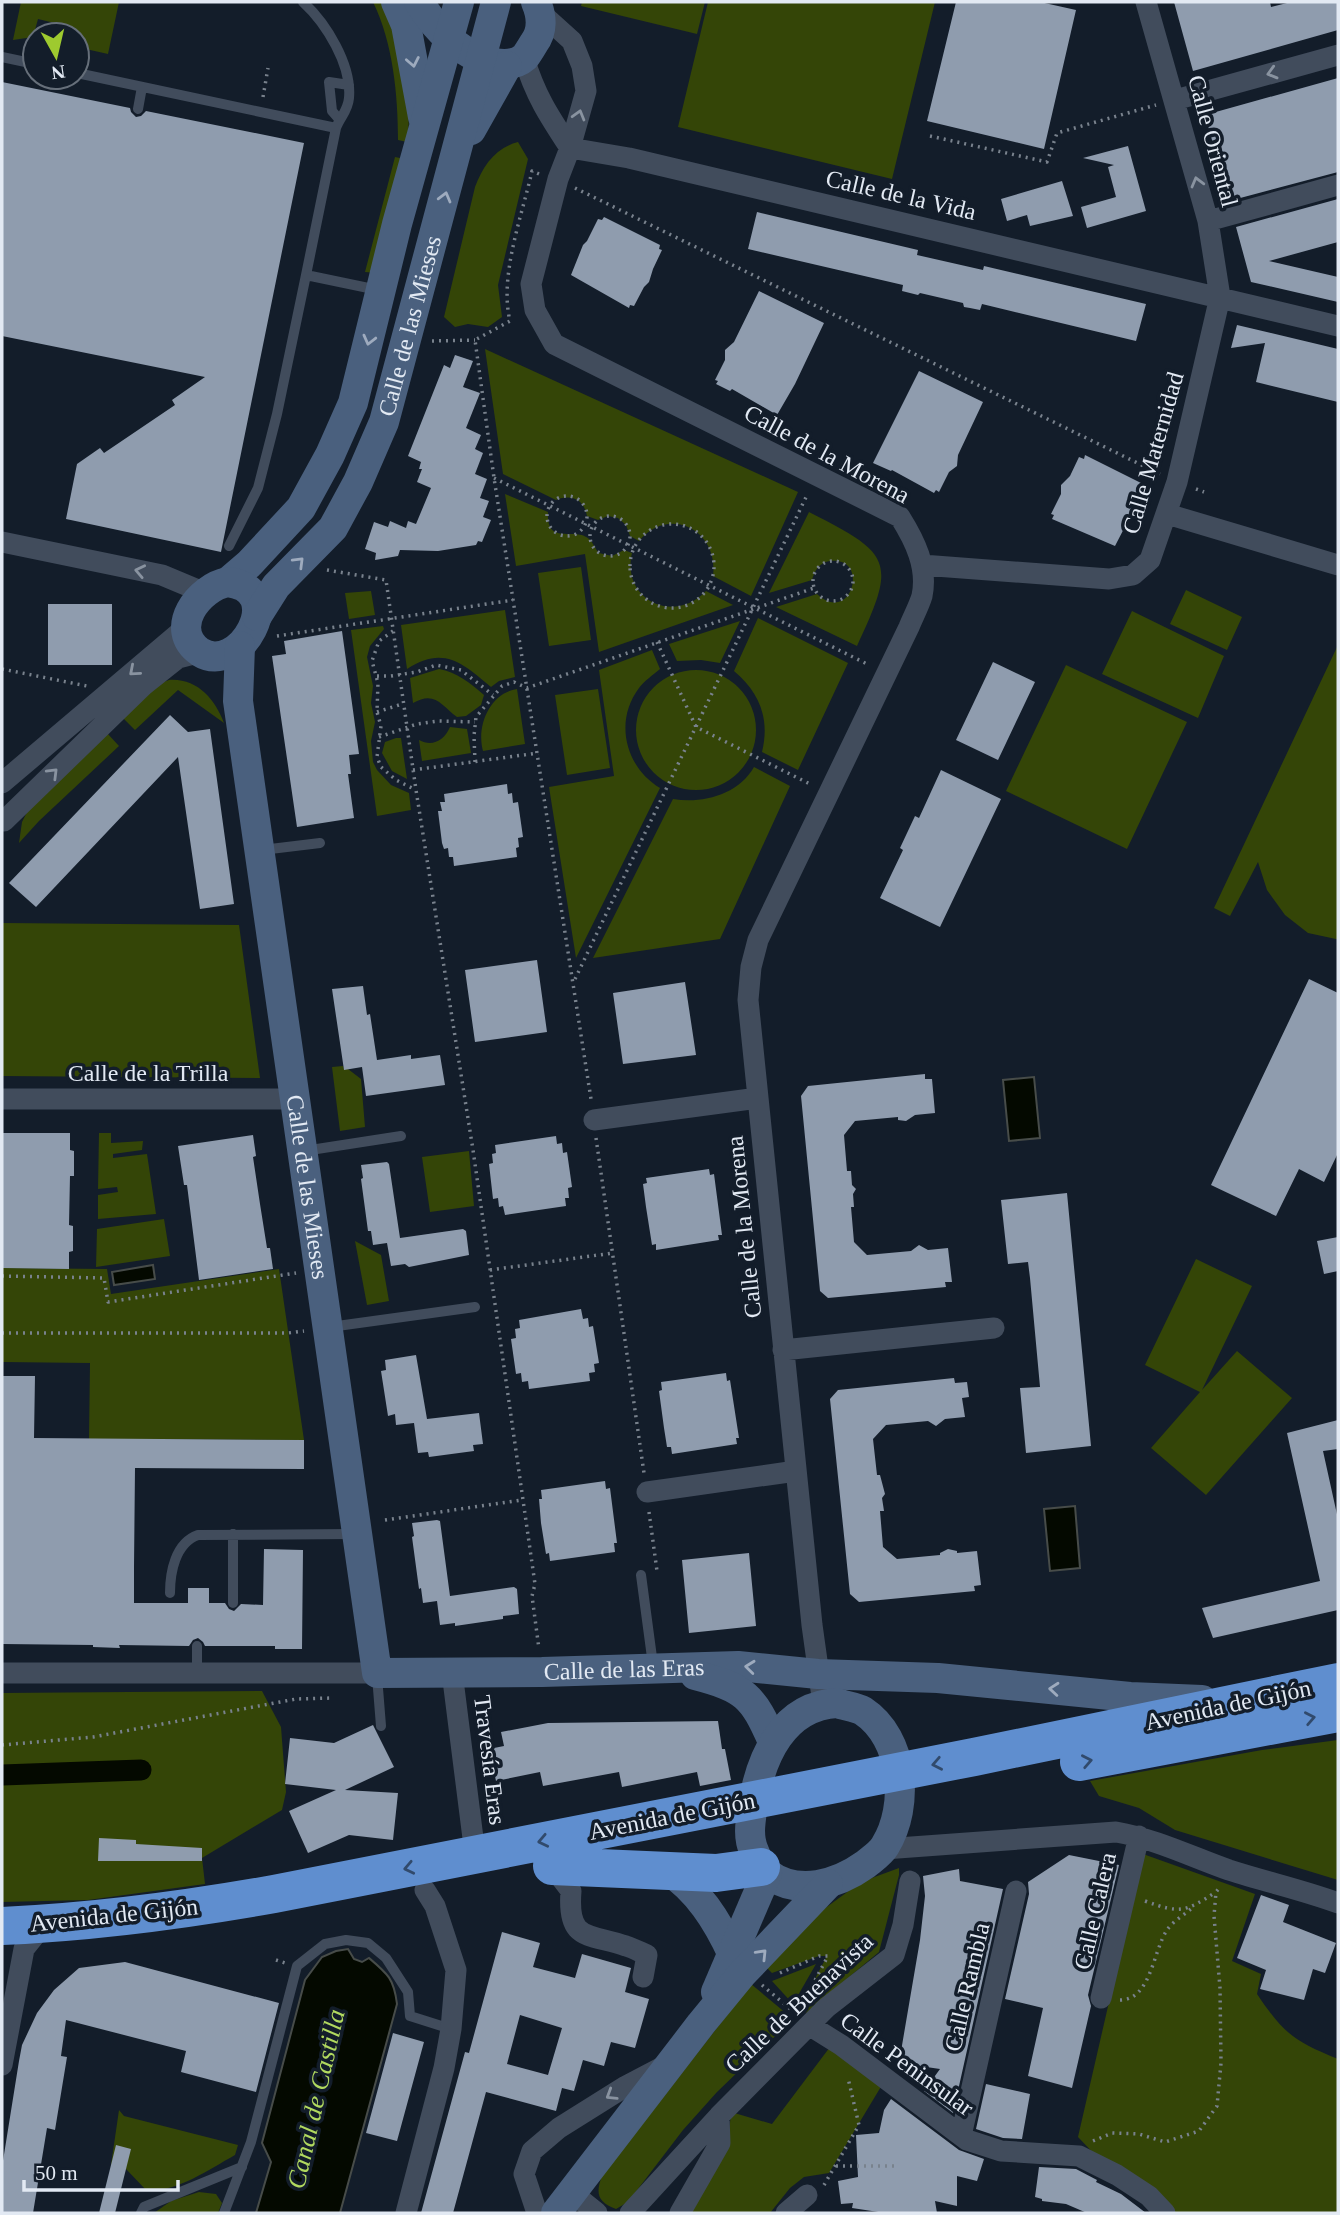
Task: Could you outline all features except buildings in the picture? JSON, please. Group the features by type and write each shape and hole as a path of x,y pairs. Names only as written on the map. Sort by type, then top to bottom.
{"highway":[{"name":"Avenida de Gijón","path":"899,1784 1244,1701 1338,1682"},
{"name":"Avenida de Gijón","path":"18,1937 194,1908 475,1854 752,1812 899,1784 1338,1713"},
{"name":"Avenida de Gijón","path":"18,1937 167,1937 552,1866 752,1812"},
{"path":"552,1866 716,1873 764,1870"}],"main road":[{"path":"396,2 406,25 425,125"},
{"path":"419,2 462,50 503,61 539,35 539,7"},
{"name":"Calle de las Mieses","path":"216,587 249,564 301,508 330,456 353,403 459,2"},
{"name":"Calle de las Mieses","path":"263,627 276,586 333,528 384,422 456,154 503,61 496,2"},
{"path":"243,585 256,603 263,627 220,652 192,644 186,627 191,608 216,587 243,585"},
{"name":"Calle de las Mieses","path":"220,652 238,701 377,1673"},
{"name":"Calle de las Eras","path":"377,1673 542,1672 738,1666 818,1674 939,1678 1130,1697 1244,1701"},
{"path":"655,1668 708,1678 735,1688 758,1707 773,1742"},
{"path":"830,1704 867,1676"},
{"path":"830,1704 862,1710 878,1725 892,1748 899,1784 892,1832 884,1849 850,1875 828,1884 797,1885 764,1870 751,1845 752,1812 760,1772 773,1742 809,1708 830,1704"},
{"path":"666,1870 682,1880 709,1910 733,1955"},
{"path":"701,2024 733,1955 764,1870"},
{"path":"563,2203 742,1974 828,1884"}],"street":[{"name":"Calle Oriental","path":"1146,2 1208,221 1220,297"},
{"name":"Calle de la Morena","path":"539,7 572,41 582,66 586,91 558,179 531,284 535,310 554,344 900,517 915,541 922,565 922,595 758,940 751,967 748,1000 818,1674 830,1704"},
{"path":"1175,100 1338,55"},
{"name":"Calle de la Morena","path":"503,61 532,86 570,148"},
{"name":"Calle de la Morena","path":"548,113 558,179"},
{"name":"Calle de la Vida","path":"570,148 643,162 1338,326"},
{"path":"1208,221 1338,185"},
{"name":"Calle Maternidad","path":"922,565 1109,579 1133,575 1150,560 1177,482 1220,297"},
{"path":"1167,514 1338,565"},
{"path":"2,542 216,587"},
{"path":"2,783 186,627"},
{"path":"3,821 144,685 178,658 220,652"},
{"name":"Calle de la Morena","path":"594,1120 758,1098"},
{"name":"Calle de la Trilla","path":"2,1099 294,1099"},
{"path":"783,1350 994,1328"},
{"path":"647,1492 796,1471"},
{"name":"Travesía Eras","path":"452,1672 475,1854"},
{"name":"Calle de las Eras","path":"2,1673 377,1673"},
{"path":"884,1849 1116,1832 1139,1836 1231,1870 1338,1903"},
{"name":"Calle Calera","path":"1101,1998 1139,1836"},
{"path":"552,1866 570,1891 569,1909 572,1923 586,1936 626,1946 647,1955 643,1977"},
{"name":"Calle de Buenavista","path":"630,2213 719,2116 809,2025 853,1985 894,1955 911,1881"},
{"path":"406,2213 444,2068 451,2029 456,1969 435,1906 425,1890"},
{"name":"Calle Rambla","path":"961,2136 1016,1891"},
{"path":"2,2065 18,1937"},
{"name":"Calle Peninsular","path":"809,2025 841,2045 967,2140 1001,2151 1079,2155 1149,2196 1165,2213"},
{"path":"541,2213 536,2210 524,2174 532,2151 570,2121 671,2062"},
{"path":"680,2213 720,2143 719,2116"},
{"path":"563,2203 597,2213"},
{"path":"786,2213 804,2204"}],"lane":[{"path":"229,546 258,488 277,414 338,123 347,111 349,85 340,58 316,15 303,2"},
{"path":"2,57 21,61"},
{"path":"91,76 260,112 338,123"},
{"path":"338,123 332,111 330,82 349,85"},
{"path":"138,109 142,87"},
{"path":"306,275 381,291"},
{"path":"259,850 320,843"},
{"path":"302,1151 401,1136"},
{"path":"327,1328 475,1307"},
{"path":"170,1593 171,1572 187,1541 203,1534 357,1534"},
{"path":"233,1534 233,1603"},
{"path":"641,1575 655,1668"},
{"path":"197,1646 197,1673"},
{"path":"377,1673 381,1726"},
{"path":"224,2213 251,2142 297,1966 325,1944 346,1940 369,1943 386,1958 408,1993 410,2016 451,2029"},
{"path":"141,2213 144,2207 242,2167"}],"path":[{"path":"260,112 268,68"},
{"path":"930,136 1047,162 1057,133 1175,100"},
{"path":"432,341 475,340 510,321 506,303 511,261 532,172 558,179 1177,482 1204,492"},
{"path":"475,340 494,478 574,981 657,1572"},
{"path":"574,981 817,476"},
{"path":"494,478 886,674"},
{"path":"559,498 575,498 586,510 585,524 576,534 563,536 556,533 548,520 550,506 559,498"},
{"path":"602,518 618,518 629,530 628,545 619,554 612,556 599,553 590,539 592,527 602,518"},
{"path":"674,524 690,527 710,547 714,565 709,586 700,597 688,604 674,607 653,603 641,594 633,580 631,563 634,548 641,537 655,527 674,524"},
{"path":"840,561 851,570 854,578 850,592 836,602 821,598 814,588 814,574 825,562 840,561"},
{"path":"322,569 386,580 490,1270 535,1584 532,1596 540,1650"},
{"path":"475,762 475,722 502,686 514,682 527,688 753,607 814,588"},
{"path":"263,627 392,619 513,600"},
{"path":"393,631 379,641 372,661 379,692 377,712 381,726 377,757 381,767 396,780 416,790"},
{"path":"657,642 696,727 829,794"},
{"path":"376,676 399,675 436,665 449,667 461,670 493,695"},
{"path":"2,668 96,688"},
{"path":"377,712 403,704"},
{"path":"379,737 407,727 438,721 475,722"},
{"path":"413,770 538,753"},
{"path":"490,1270 613,1253"},
{"path":"2,1276 104,1278 108,1302 319,1269"},
{"path":"2,1333 288,1333 327,1328"},
{"path":"385,1520 522,1500"},
{"path":"2,1745 93,1737 175,1724 296,1699 332,1698"},
{"path":"1101,1998 1124,2001 1144,1988 1168,1927 1216,1892 1231,1870"},
{"path":"1079,2155 1094,2141 1112,2133 1139,2134 1165,2142 1199,2132 1217,2106 1221,2063 1220,1988 1214,1916 1216,1892"},
{"path":"1126,1894 1169,1910 1192,1908"},
{"path":"819,1956 828,1956 797,2014 758,1982 819,1956"},
{"path":"804,2204 825,2185 859,2125 841,2045"},
{"path":"836,2166 896,2166"}],"green space":[{"path":"21,2 119,2 108,54 91,50 91,21 21,21 21,39 13,40"},
{"path":"373,2 387,2 400,54 407,89 407,142 398,140 397,105 390,52"},
{"path":"582,2 705,2 697,34 581,6"},
{"path":"708,2 935,2 892,179 678,127"},
{"path":"518,142 528,159 498,285 502,317 488,327 468,324 455,327 444,317 475,187 496,153"},
{"path":"395,157 405,159 377,273 365,272"},
{"path":"485,349 798,492 751,596 713,576 713,560 708,546 700,535 690,528 677,524 664,525 651,530 639,541 630,536 626,525 618,518 608,516 598,520 587,516 583,505 576,499 556,500 503,474"},
{"path":"505,494 548,512 552,529 562,534 583,536 590,540 599,553 612,556 624,550 632,553 634,584 642,595 653,602 679,606 693,601 706,591 733,605 599,652 585,554 516,566"},
{"path":"809,512 857,539 871,550 879,563 881,577 878,595 857,646 776,607 817,594 829,602 839,602 852,588 853,578 850,569 843,562 823,563 814,573 812,580 769,593"},
{"path":"581,567 591,640 549,646 538,573"},
{"path":"1186,590 1242,617 1227,650 1170,624"},
{"path":"371,591 375,615 349,619 345,593"},
{"path":"505,610 515,677 499,681 491,687 462,664 442,658 431,658 407,669 401,625"},
{"path":"1132,611 1224,656 1198,718 1102,674"},
{"path":"758,618 848,663 798,770 762,752 765,729 761,707 750,688 734,671"},
{"path":"740,621 720,663 701,660 677,661 669,644"},
{"path":"383,626 384,629 370,646 367,657 373,686 373,762 391,785 409,793 411,810 377,816 351,630"},
{"path":"1338,645 1336,939 1308,933 1285,915 1267,890 1258,862 1230,916 1214,908"},
{"path":"652,650 660,669 641,685 631,701 625,729 631,756 638,768 660,788 576,958 549,787 614,776 599,670"},
{"path":"1066,665 1187,722 1127,849 1006,791"},
{"path":"439,669 457,675 484,695 481,705 466,716 457,717 433,699 421,699 413,703 410,678"},
{"path":"696,670 719,675 738,688 751,707 756,730 751,753 738,772 719,785 696,790 673,785 654,772 641,753 636,730 641,707 654,688 673,675"},
{"path":"169,680 188,683 204,692 216,706 224,723 178,690 135,730 123,718 161,683"},
{"path":"517,689 525,744 483,751 482,731 487,712 499,697"},
{"path":"598,689 610,768 567,775 555,695"},
{"path":"450,727 467,729 471,753 422,761 419,740 433,743 444,736"},
{"path":"107,733 119,746 19,843 22,822 29,808"},
{"path":"401,738 407,779 392,771 382,753 385,742"},
{"path":"754,767 790,786 720,939 593,958 673,799 696,800 729,791 739,785"},
{"path":"2,923 239,925 260,1078 2,1076"},
{"path":"343,1066 361,1079 365,1127 340,1131 332,1067"},
{"path":"99,1133 111,1133 111,1143 143,1141 142,1150 113,1154 113,1158 147,1154 156,1214 98,1219 98,1195 118,1192 117,1187 98,1189"},
{"path":"469,1151 474,1206 430,1212 422,1157"},
{"path":"164,1219 170,1256 96,1267 97,1229"},
{"path":"355,1241 381,1255 389,1301 367,1305"},
{"path":"1196,1259 1252,1286 1202,1390 1237,1351 1292,1398 1206,1495 1151,1448 1200,1392 1145,1365"},
{"path":"2,1268 107,1269 111,1294 279,1269 304,1440 89,1439 90,1363 2,1362"},
{"path":"262,1691 281,1727 286,1792 282,1810 202,1858 205,1884 88,1900 2,1902 2,1693"},
{"path":"1338,1740 1338,1880 1175,1830 1139,1808 1099,1796 1090,1781 1262,1750"},
{"path":"1143,1854 1255,1894 1232,1961 1261,1974 1257,1994 1291,2035 1338,2059 1338,2213 1172,2213 1100,2160 1078,2137"},
{"path":"899,1868 879,1952 806,2013 799,2009 827,1956 819,1956 772,1973 766,1967 824,1909 861,1882"},
{"path":"816,1964 793,2004 772,1981"},
{"path":"751,1984 793,2019 717,2092 683,2130 628,2202 616,2209 605,2203 599,2193 602,2176"},
{"path":"830,2047 882,2085 829,2173 804,2177 790,2188 770,2213 685,2213 728,2145 731,2112 772,2124"},
{"path":"119,2110 124,2116 238,2145 235,2155 182,2184 147,2191 126,2169 111,2165"},
{"path":"199,2192 216,2194 222,2203 218,2213 154,2213 171,2201"}],"water":[{"path":"1034,1077 1040,1138 1009,1141 1003,1080"},
{"path":"153,1265 155,1279 114,1285 112,1272"},
{"path":"1075,1506 1080,1568 1050,1571 1044,1509"},
{"path":"348,1949 354,1959 362,1962 369,1958 385,1973 392,1983 397,2004 340,2213 256,2213 271,2162 262,2143 305,1980 322,1957"}],"waterway":[{"name":"Canal de Castilla","path":"2,1775 141,1770"}]}
